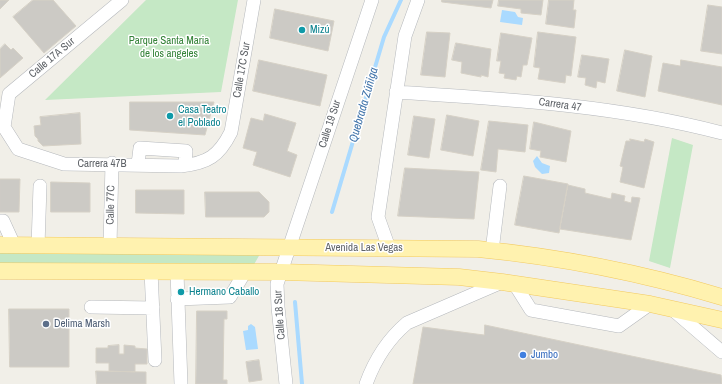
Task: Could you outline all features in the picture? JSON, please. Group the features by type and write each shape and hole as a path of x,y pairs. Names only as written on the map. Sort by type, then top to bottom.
{"main road":[{"name":"Avenida Las Vegas","path":"7,245 389,248 492,251 578,263 633,273 722,297"},
{"path":"0,271 281,272 426,276 508,283 650,304 722,320"},
{"path":"677,309 722,331"}],"street":[{"name":"Calle 17A Sur","path":"4,127 8,94 122,0"},
{"name":"Calle 17C Sur","path":"213,158 225,145 231,132 254,0"},
{"name":"Calle 19 Sur","path":"289,247 372,0"},
{"path":"389,248 378,217 405,36 418,0"},
{"name":"Carrera 47","path":"396,92 541,102 689,124 722,133"},
{"name":"Carrera 47B","path":"4,127 18,149 64,164 185,165 198,164 213,158"},
{"name":"Calle 77C","path":"110,246 112,164"},
{"path":"38,246 40,186"},
{"path":"492,251 500,186"},
{"path":"0,221 3,221 7,245"},
{"name":"Calle 18 Sur","path":"286,384 277,284 289,247"},
{"path":"151,272 155,360"},
{"path":"177,272 181,384"},
{"path":"177,299 230,298 245,272"},
{"path":"366,384 373,366 384,347 395,333 407,322 508,283 531,310 619,326 650,304"},
{"path":"91,307 153,308"},
{"path":"677,309 722,352"}],"green space":[{"name":"Parque Santa Maria de los angeles","path":"146,0 238,0 221,92 45,100"},
{"path":"672,138 693,145 670,268 649,261"},
{"path":"0,251 260,254 252,268 0,265"}],"water":[{"path":"502,10 515,12 518,17 523,18 522,25 500,22"},
{"path":"537,156 542,163 550,166 549,173 542,174 535,167 533,161"},
{"path":"251,324 255,327 258,349 246,350 243,331 248,330 248,326"}],"building":[{"path":"0,0 9,0 0,9"},
{"path":"33,0 53,0 76,26 44,53 13,17"},
{"path":"442,0 493,0 491,8 442,2"},
{"path":"499,0 543,0 541,15 521,13 521,9 498,6"},
{"path":"549,0 574,0 573,10 576,10 574,28 546,24"},
{"path":"708,5 722,7 722,54 701,51"},
{"name":"Mizú","path":"275,9 334,21 328,51 270,38"},
{"path":"427,32 450,33 445,77 421,75"},
{"path":"538,32 576,37 571,76 566,75 565,83 538,79 540,68 534,67"},
{"path":"501,33 532,38 527,65 523,65 521,77 517,76 516,80 504,78 505,74 499,73 501,61 497,61"},
{"path":"456,43 491,49 488,77 461,73 462,62 452,60"},
{"path":"5,44 11,50 13,48 23,58 0,78 0,49"},
{"path":"625,50 652,56 645,97 617,91"},
{"path":"582,55 609,59 605,83 597,81 596,88 585,85 586,78 578,77"},
{"path":"259,60 327,75 320,106 253,91"},
{"path":"681,60 722,67 722,105 658,91 663,63 680,66"},
{"name":"Casa Teatro el Poblado","path":"130,102 214,102 205,135 130,130"},
{"path":"80,113 81,144 43,146 35,136 34,126 41,125 40,117"},
{"path":"265,114 296,123 287,151 297,155 290,177 253,165 257,152 243,148 251,118 263,121"},
{"path":"447,115 479,121 473,156 441,150"},
{"path":"414,116 435,119 429,158 408,155"},
{"path":"489,121 528,125 525,152 498,149 496,172 481,170"},
{"path":"534,122 571,131 566,162 540,157 541,151 530,149"},
{"path":"630,139 644,142 645,139 654,142 644,188 620,182 623,167 620,166 626,141 630,141"},
{"path":"405,168 479,172 474,219 398,216"},
{"path":"524,176 568,184 559,233 515,225"},
{"path":"0,179 20,179 19,212 0,212"},
{"path":"51,182 90,183 90,212 51,212"},
{"path":"568,185 585,189 585,193 611,199 612,193 625,196 624,201 631,203 632,197 640,198 631,240 560,229"},
{"path":"136,190 184,190 184,214 136,213"},
{"path":"205,192 259,192 269,202 269,212 264,217 206,217"},
{"path":"9,309 69,309 69,367 10,367"},
{"path":"197,311 227,311 227,319 224,319 223,380 227,380 227,384 196,384"},
{"name":"Jumbo","path":"485,325 721,375 722,384 413,384 423,327 484,335"},
{"path":"119,345 119,354 124,354 124,345 147,349 147,364 135,364 135,372 109,371 109,363 96,363 96,348 108,348 108,346"},
{"path":"259,360 262,380 249,382 246,362"},
{"path":"96,371 146,372 146,384 97,384"}],"waterway":[{"name":"Quebrada Zúñiga","path":"332,212 384,37 401,0"},
{"name":"Quebrada Zúñiga","path":"295,302 302,384"}],"place":[{"name":"Mizú","path":"302,30"},
{"name":"Casa Teatro el Poblado","path":"170,116"},
{"name":"Hermano Caballo","path":"181,292"},
{"name":"Delima Marsh","path":"46,324"},
{"name":"Jumbo","path":"523,355"}]}
